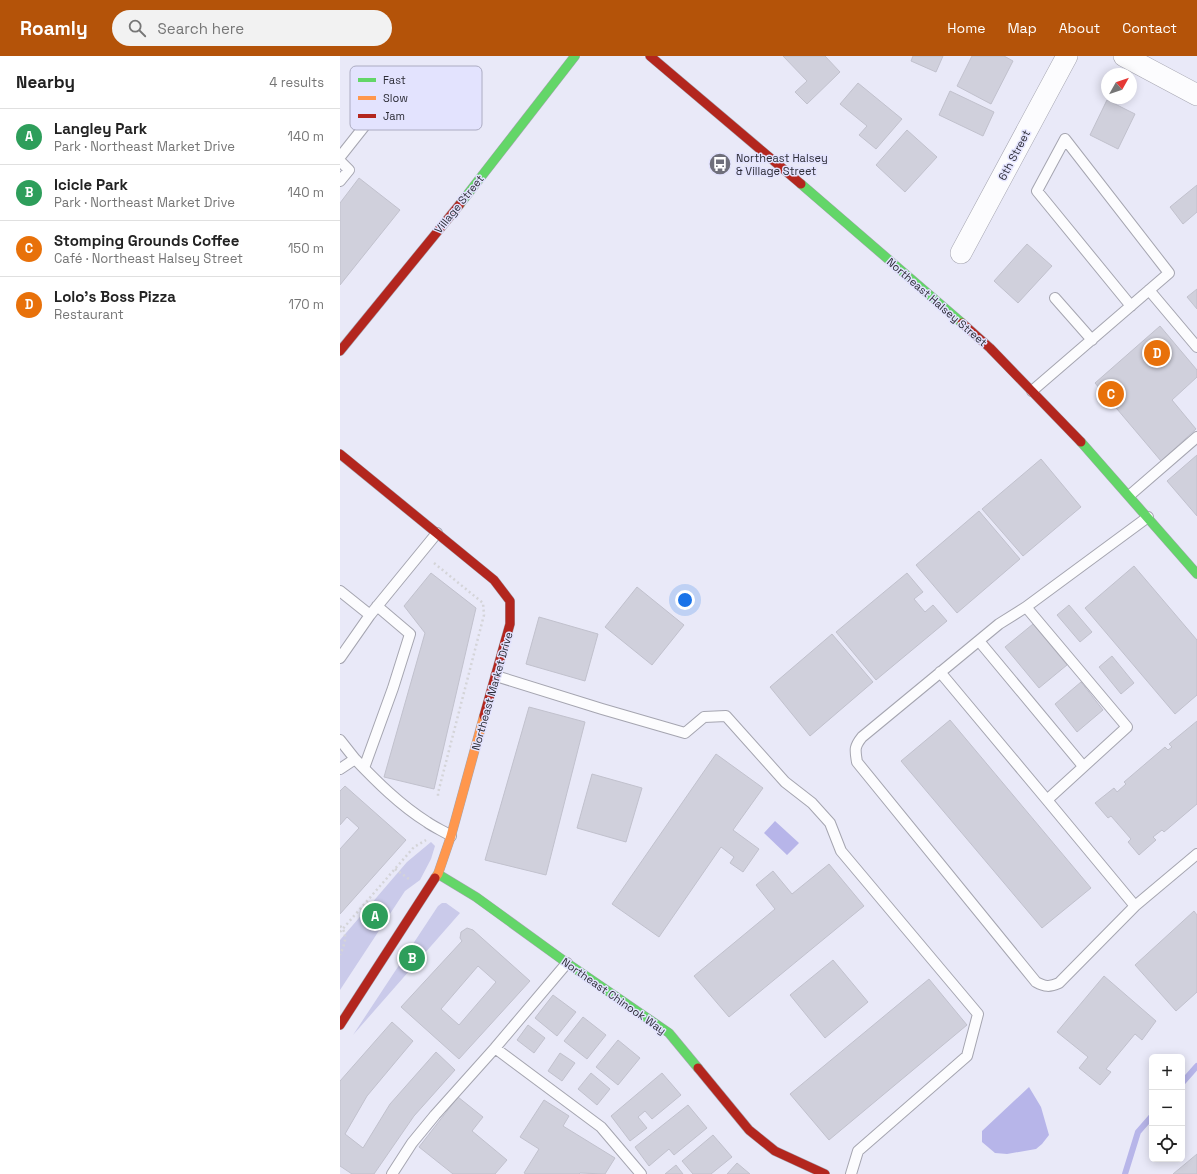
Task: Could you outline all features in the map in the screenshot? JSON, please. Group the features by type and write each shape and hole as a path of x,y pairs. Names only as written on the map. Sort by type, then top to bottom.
{"street":[{"name":"Village Street","path":"340,351 466,196 575,56"},
{"name":"Northeast Halsey Street","path":"650,56 990,348 1092,453 1197,574"},
{"name":"6th Street","path":"961,253 1067,56"},
{"path":"1124,56 1197,95"},
{"name":"Northeast Market Drive","path":"340,454 494,580 510,601 510,624 451,836"},
{"path":"340,1025 438,874 451,836"},
{"name":"Northeast Chinook Way","path":"438,874 476,897 566,963 669,1033 749,1130 775,1150 825,1174"}],"lane":[{"path":"340,157 361,130"},
{"path":"1032,391 1092,340 1169,273 1065,139 1037,191 1131,306"},
{"path":"340,161 349,170 340,181"},
{"path":"1150,290 1197,346"},
{"path":"1055,298 1092,340"},
{"path":"1130,495 1197,437"},
{"path":"1148,516 1026,607 999,624 862,737 856,744 855,752 857,762 1036,982 1044,986 1053,986 1059,983 1135,906 1197,854"},
{"path":"340,658 377,606 437,533"},
{"path":"340,591 370,616"},
{"path":"364,768 393,688 410,634 377,606"},
{"path":"1026,607 1127,727 1047,800"},
{"path":"979,641 1083,766"},
{"path":"940,672 1135,906"},
{"path":"496,676 602,710 684,733 704,717 726,716 784,782 812,803 830,823 841,851 978,1014 966,1056 858,1151 850,1174"},
{"path":"340,740 355,759 402,804 427,823 451,836"},
{"path":"340,770 355,759"},
{"path":"392,1174 412,1143 435,1114 495,1048 566,963"},
{"path":"495,1048 601,1126 641,1174"}],"path":[{"path":"340,932 341,928 414,847 432,837 440,813 438,793 484,615 482,603 421,552"},
{"path":"340,955 346,939 341,928"}],"shaded area":[{"path":"775,821 799,843 787,855 764,833"},
{"path":"431,842 435,846 431,859 420,880 405,891 340,990 340,940 407,862"},
{"path":"442,903 446,903 460,913 353,1035 438,906"},
{"path":"1029,1087 1041,1107 1049,1135 1036,1149 1007,1154 995,1153 982,1142 982,1131"}],"building":[{"path":"783,56 825,56 840,72 807,104 795,92 807,81"},
{"path":"913,56 943,56 936,72 911,61"},
{"path":"972,56 1004,56 1013,61 991,104 957,86"},
{"path":"858,83 902,119 876,149 859,135 867,126 840,104"},
{"path":"950,91 994,112 983,136 939,115"},
{"path":"1105,104 1115,104 1135,114 1118,149 1090,135"},
{"path":"907,130 937,157 905,192 876,165"},
{"path":"359,178 400,210 340,285 340,203"},
{"path":"1197,185 1197,212 1183,224 1170,207"},
{"path":"1027,244 1052,266 1018,303 994,281"},
{"path":"1197,289 1197,309 1187,297"},
{"path":"1160,326 1197,370 1197,377 1172,400 1196,429 1161,461 1095,383"},
{"path":"1197,455 1197,516 1167,481"},
{"path":"1041,459 1081,507 1023,556 982,509"},
{"path":"979,511 1020,559 957,613 916,565"},
{"path":"1134,566 1197,640 1197,695 1175,714 1085,608"},
{"path":"431,573 476,608 434,789 384,777 425,633 404,606"},
{"path":"907,573 923,592 914,599 925,612 933,605 947,621 876,680 836,632"},
{"path":"637,587 684,625 652,665 605,627"},
{"path":"1069,605 1092,632 1080,642 1057,615"},
{"path":"539,617 598,634 585,681 526,664"},
{"path":"1033,624 1067,665 1039,688 1005,647"},
{"path":"832,634 873,682 810,736 770,687"},
{"path":"1112,656 1134,683 1121,694 1099,667"},
{"path":"1081,682 1103,710 1077,732 1055,704"},
{"path":"529,707 585,722 546,875 485,860"},
{"path":"950,720 1091,888 1042,928 901,761"},
{"path":"1197,721 1197,804 1164,832 1162,830 1153,837 1156,840 1139,855 1128,842 1131,839 1111,816 1108,818 1095,803 1114,788 1117,792 1126,784 1124,782 1165,747 1168,750 1172,747 1169,744"},
{"path":"716,754 763,788 733,830 759,849 743,872 730,863 734,857 721,847 659,937 612,904"},
{"path":"592,774 642,788 626,842 577,828"},
{"path":"345,786 406,840 340,914 340,849 359,828 347,817 340,825 340,791"},
{"path":"829,864 864,906 729,1017 694,976 775,909 756,885 773,871 792,894"},
{"path":"1194,911 1197,915 1197,992 1176,1011 1135,965"},
{"path":"467,928 473,930 530,981 459,1059 401,1007 462,941 460,938 461,932","holes":["478,966 496,982 459,1025 441,1009"]},
{"path":"833,960 868,1002 825,1038 790,995"},
{"path":"1104,976 1156,1021 1142,1040 1135,1034 1106,1069 1111,1072 1100,1085 1079,1068 1088,1057 1057,1032"},
{"path":"929,979 967,1025 829,1140 790,1094"},
{"path":"553,995 576,1012 557,1036 535,1018"},
{"path":"583,1017 606,1035 587,1059 564,1041"},
{"path":"392,1022 413,1041 367,1096 345,1134 363,1148 390,1104 436,1052 455,1070 414,1116 374,1174 352,1174 340,1166 340,1081"},
{"path":"528,1025 545,1038 534,1053 517,1040"},
{"path":"618,1040 640,1058 618,1085 596,1067"},
{"path":"560,1053 575,1063 562,1081 548,1071"},
{"path":"591,1073 610,1089 597,1105 578,1089"},
{"path":"662,1073 681,1095 652,1119 645,1111 638,1117 647,1128 630,1141 611,1116"},
{"path":"458,1097 483,1117 472,1131 507,1160 495,1174 453,1174 419,1147"},
{"path":"544,1100 569,1116 563,1126 615,1158 605,1174 524,1173 539,1149 520,1137"},
{"path":"688,1105 707,1128 674,1155 669,1149 649,1166 635,1147"},
{"path":"713,1135 732,1157 711,1174 693,1174 682,1161"},
{"path":"1197,1154 1197,1174 1173,1174"},
{"path":"737,1163 750,1174 727,1174"},
{"path":"676,1165 683,1174 665,1174"}],"waterway":[{"path":"1185,1080 1197,1066"},
{"path":"1125,1174 1138,1132 1149,1119"}],"traffic: fast":[{"path":"460,204 575,56"},
{"path":"801,184 962,323"},
{"path":"1081,442 1197,574"},
{"path":"438,874 476,897 567,963 669,1033 698,1068"}],"traffic: slow":[{"path":"435,878 438,874 451,836 484,716"}],"traffic: jam":[{"path":"650,56 801,184"},
{"path":"340,351 460,204"},
{"path":"962,323 990,348 1081,442"},
{"path":"340,454 494,580 510,601 510,624 484,716"},
{"path":"340,1025 435,878"},
{"path":"698,1068 749,1130 775,1151 825,1174"}],"place":[{"name":"Northeast Halsey & Village Street","path":"720,164"},
{"name":"Lolo's Boss Pizza","path":"1157,353"},
{"name":"Stomping Grounds Coffee","path":"1111,394"},
{"name":"Langley Park","path":"375,916"},
{"name":"Icicle Park","path":"412,958"}]}
